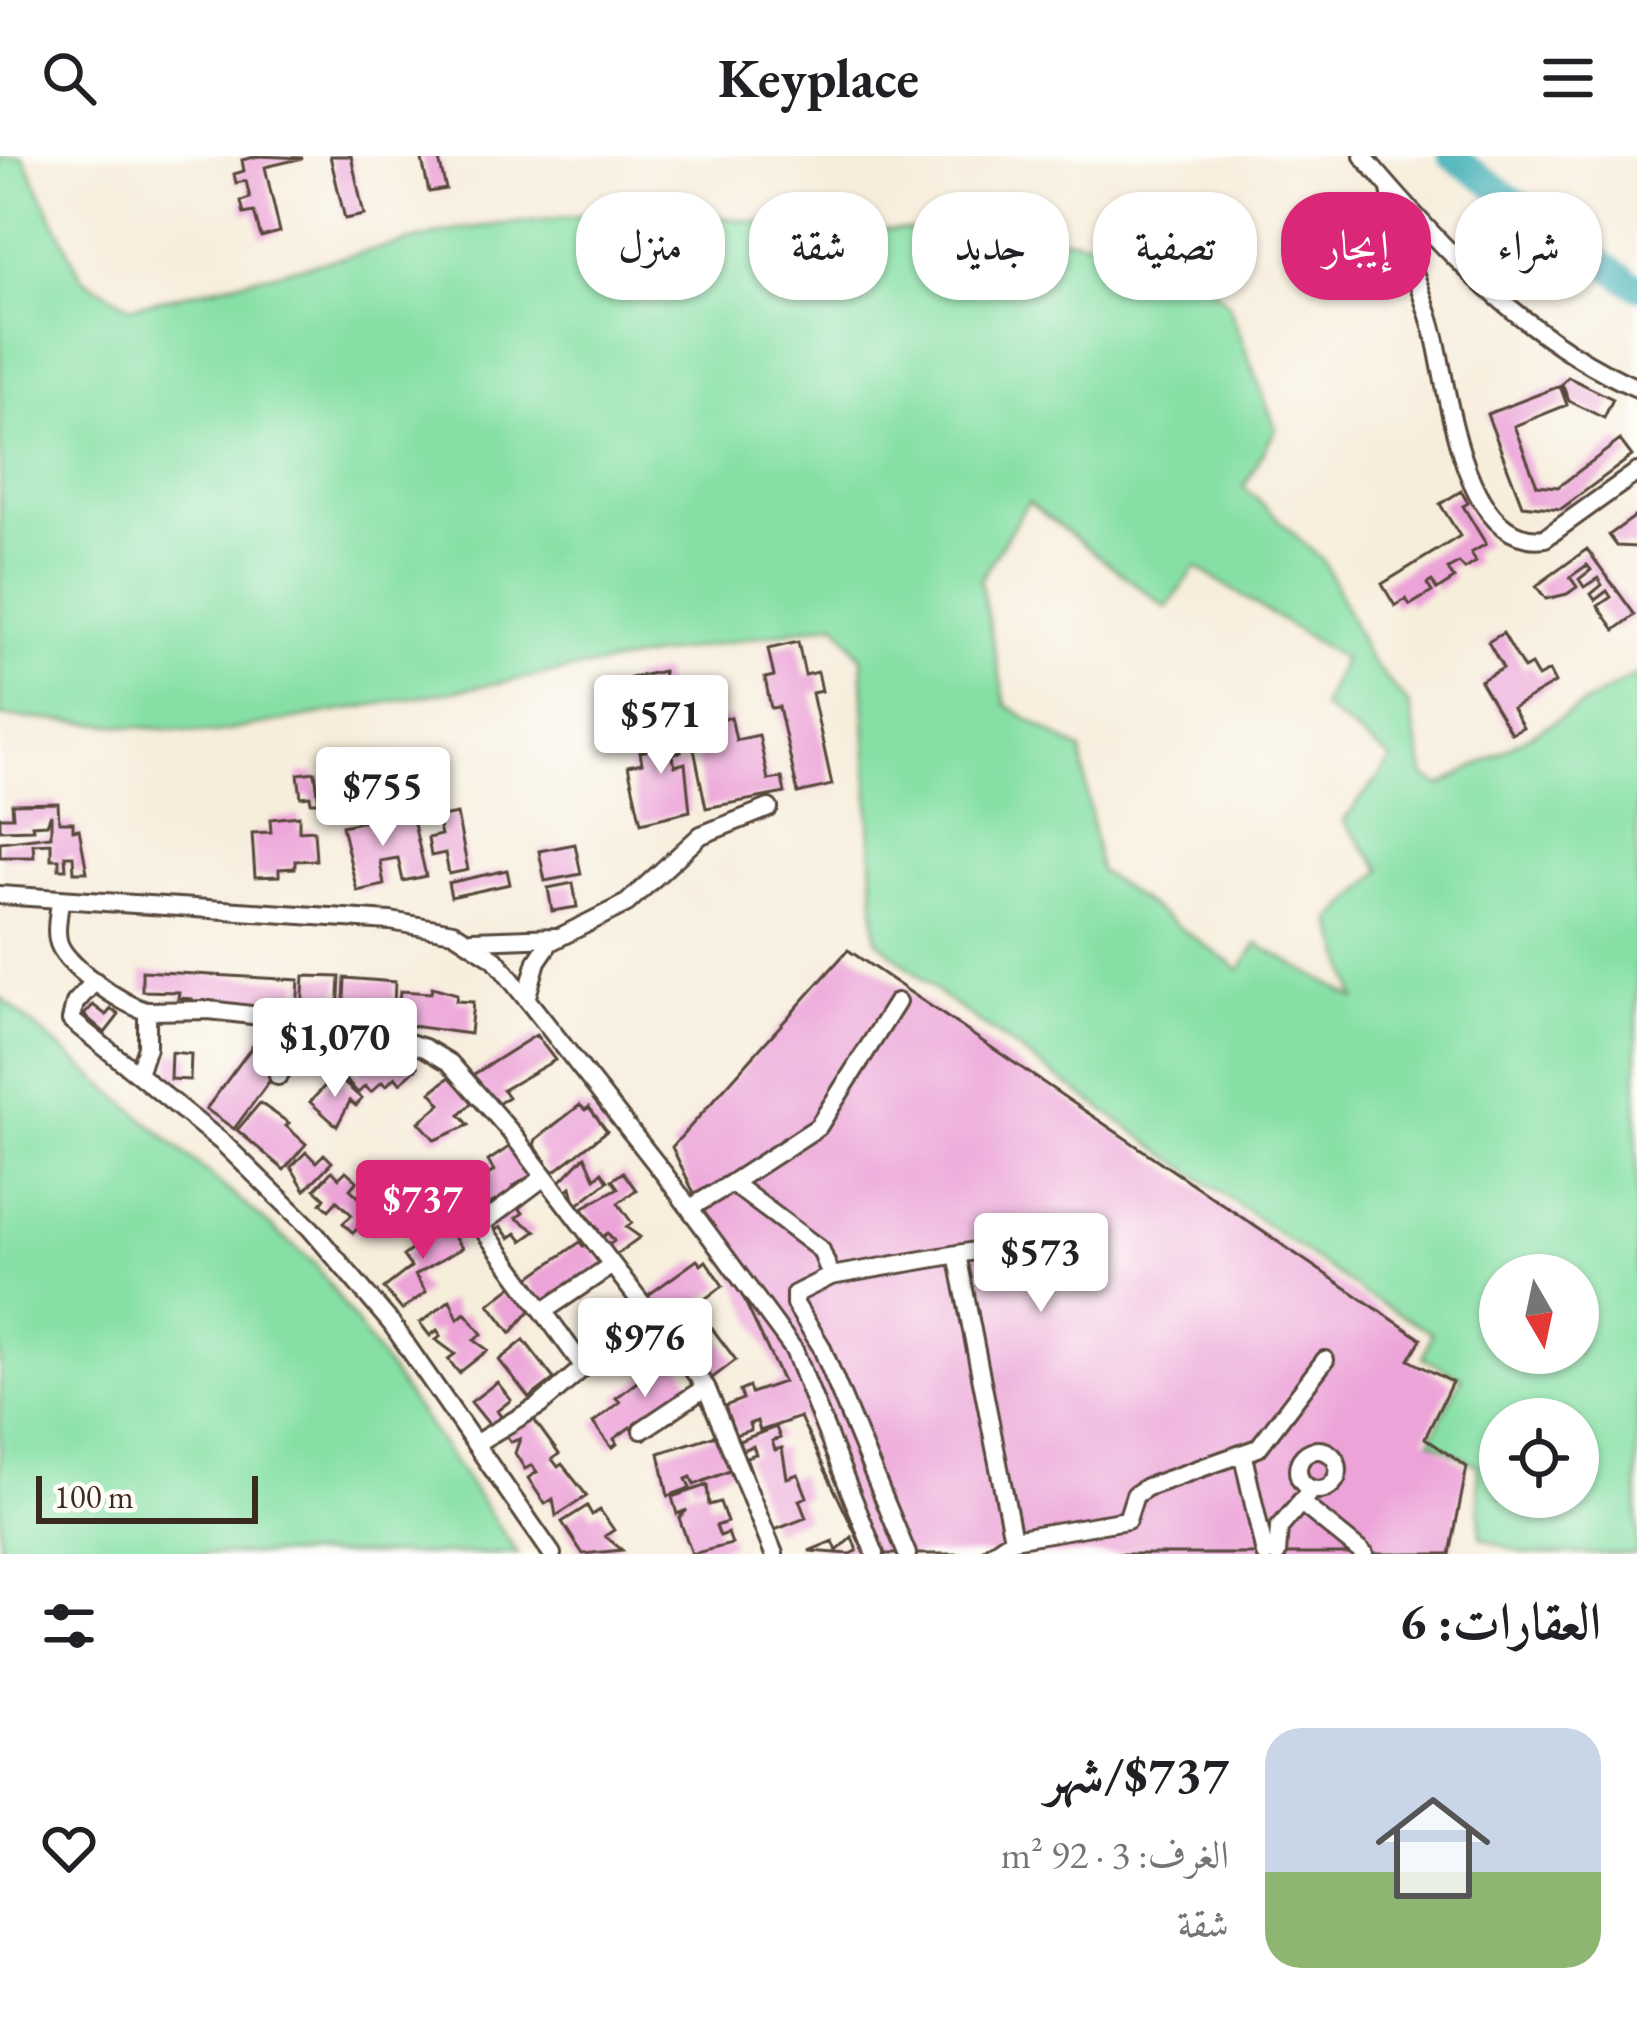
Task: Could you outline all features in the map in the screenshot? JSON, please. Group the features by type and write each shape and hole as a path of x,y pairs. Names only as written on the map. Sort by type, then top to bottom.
{"street":[{"path":"1363,156 1458,262 1558,347 1637,388"},
{"path":"1390,189 1433,330 1461,454 1492,514 1515,535 1545,538 1637,472"},
{"path":"527,996 540,955 556,937 628,903 716,826 769,808"},
{"path":"0,896 403,922 472,940 556,937"},
{"path":"60,901 58,946 132,1008 209,1010 370,1030 450,1063 706,1387 775,1554"},
{"path":"522,937 540,955"},
{"path":"472,940 527,996 794,1350 875,1554"},
{"path":"95,981 74,1003 71,1020 223,1143 311,1229 391,1323 552,1554"},
{"path":"690,1208 818,1127 897,1002"},
{"path":"138,1074 147,1047 147,1011"},
{"path":"278,1076 316,1024"},
{"path":"478,1442 540,1405 584,1367 480,1225 543,1178"},
{"path":"732,1183 821,1250 831,1276"},
{"path":"907,1554 821,1346 795,1304 796,1294 831,1276 1022,1244"},
{"path":"957,1254 1013,1539"},
{"path":"545,1310 609,1267"},
{"path":"991,1554 1013,1539 1127,1520 1136,1495 1147,1487 1258,1448 1325,1360"},
{"path":"642,1430 706,1387"},
{"path":"1243,1456 1265,1554"},
{"path":"1276,1554 1280,1528 1306,1496 1364,1554"}],"green space":[{"path":"0,156 23,156 81,277 131,307 461,229 576,216 576,300 725,300 725,218 749,221 749,300 888,300 888,230 912,230 912,300 1069,300 1069,239 1093,242 1093,300 1225,300 1276,429 1244,487 1325,563 1368,657 1409,705 1425,777 1441,786 1637,674 1637,1554 1525,1554 1481,1538 1480,1518 1599,1518 1599,1398 1479,1398 1479,1502 1477,1465 1430,1440 1462,1377 1423,1358 1432,1333 1367,1296 942,996 876,939 862,658 836,623 215,733 0,716","holes":["1028,502 1167,608 1196,567 1343,659 1322,707 1392,760 1343,821 1382,870 1332,920 1356,999 1257,944 1240,970 1099,871 1081,751 1006,705 980,580"]},
{"path":"0,997 315,1264 518,1554 0,1554"}],"building":[{"path":"330,156 351,156 364,215 345,219"},
{"path":"421,156 438,156 446,189 429,192"},
{"path":"303,158 265,167 280,232 261,237 254,212 244,214 241,201 250,198 246,181 236,183 234,174 244,171 242,160"},
{"path":"1568,377 1613,399 1604,418 1569,401 1562,384"},
{"path":"1560,386 1567,405 1514,426 1537,485 1558,487 1620,440 1632,456 1561,509 1522,505 1487,414"},
{"path":"1461,491 1468,503 1463,506 1486,544 1471,553 1476,562 1465,569 1459,563 1448,569 1454,579 1437,590 1432,581 1427,584 1432,592 1410,605 1406,599 1395,606 1382,584 1460,536 1440,504"},
{"path":"1637,515 1637,547 1617,546 1609,535"},
{"path":"1587,549 1635,615 1615,630 1598,606 1611,597 1607,591 1595,600 1591,594 1602,585 1598,578 1584,587 1579,579 1591,570 1587,565 1570,577 1577,587 1567,594 1546,599 1536,586"},
{"path":"1503,633 1524,669 1531,665 1538,677 1549,671 1555,683 1512,708 1523,727 1511,733 1480,681 1503,668 1488,642"},
{"path":"798,642 805,675 818,672 822,691 812,693 832,785 798,793 779,707 771,708 765,678 774,676 768,649"},
{"path":"663,671 667,691 635,698 631,678"},
{"path":"672,715 681,752 672,754 675,766 685,763 690,811 641,823 628,766 642,763 640,752 666,746 663,733 652,736 649,721"},
{"path":"731,717 736,740 759,735 768,780 782,778 785,793 706,808 694,749 719,744 714,721"},
{"path":"315,772 319,802 311,802 310,796 301,797 298,774"},
{"path":"58,803 59,822 73,822 73,830 79,829 87,872 74,872 73,856 65,856 66,869 59,869 59,859 51,859 51,843 33,844 34,857 0,857 0,842 51,836 51,814 47,824 32,825 33,829 0,830 0,817 13,817 12,804"},
{"path":"411,811 426,876 403,881 398,858 380,861 384,885 357,891 342,826"},
{"path":"457,814 468,870 449,874 445,853 431,856 428,838 441,835 437,818"},
{"path":"299,816 299,831 314,830 316,860 295,861 295,868 279,869 279,876 255,877 252,833 271,832 270,819"},
{"path":"575,844 581,874 545,881 539,851"},
{"path":"507,870 510,884 451,897 448,883"},
{"path":"573,883 577,907 552,911 548,888"},
{"path":"848,950 1421,1339 1409,1360 1452,1382 1425,1438 1467,1467 1450,1554 865,1554 800,1417 760,1431 757,1421 749,1424 751,1430 735,1435 725,1406 743,1399 740,1391 749,1387 751,1393 783,1382 672,1147"},
{"path":"142,971 299,980 297,1012 192,1006 192,999 178,998 179,992 142,991"},
{"path":"304,976 340,977 338,1013 318,1005 318,1013 302,1012"},
{"path":"345,978 395,982 394,1006 359,1008 359,1002 344,1001"},
{"path":"432,987 457,994 456,1001 473,1002 470,1034 397,1024 400,991 431,993"},
{"path":"93,1005 106,1015 111,1009 119,1015 105,1033 84,1015"},
{"path":"263,1032 291,1052 234,1129 206,1109"},
{"path":"536,1035 555,1060 503,1090 508,1097 494,1107 471,1076"},
{"path":"402,1050 418,1067 400,1083 395,1077 386,1086 382,1082 371,1092 365,1086 358,1093 343,1077 351,1069 358,1076 363,1071 357,1064 370,1052 384,1067"},
{"path":"171,1052 191,1054 190,1080 170,1079"},
{"path":"335,1075 362,1099 356,1106 350,1101 337,1126 310,1102"},
{"path":"452,1075 476,1099 460,1115 469,1125 435,1140 419,1122 441,1104 431,1092"},
{"path":"260,1103 289,1123 286,1126 306,1144 284,1170 237,1130"},
{"path":"580,1105 585,1110 589,1107 607,1131 550,1175 540,1162 545,1160 534,1145 536,1139"},
{"path":"515,1143 535,1173 514,1186 520,1194 512,1199 508,1193 492,1203 497,1210 487,1216 468,1188 494,1171 488,1161"},
{"path":"306,1152 316,1162 324,1154 332,1162 305,1190 291,1167"},
{"path":"585,1156 595,1178 602,1172 608,1181 576,1206 571,1187 565,1192 559,1183"},
{"path":"332,1171 339,1178 346,1171 357,1181 350,1189 368,1206 373,1200 382,1209 375,1216 388,1229 383,1234 377,1229 372,1234 362,1224 353,1233 343,1223 352,1215 337,1201 329,1210 321,1203 325,1198 315,1189"},
{"path":"623,1172 636,1190 618,1203 632,1223 626,1227 640,1237 613,1257 606,1247 614,1241 608,1233 598,1240 593,1233 598,1229 582,1208 618,1188 612,1180"},
{"path":"460,1187 474,1217 465,1223 459,1215 452,1221 438,1203"},
{"path":"515,1203 523,1213 516,1218 536,1231 522,1241 516,1233 509,1238 501,1227 492,1231 487,1224"},
{"path":"443,1218 459,1234 454,1237 462,1248 415,1275 426,1292 402,1310 384,1288 411,1267 403,1256 422,1242 418,1236"},
{"path":"580,1242 588,1243 605,1266 546,1307 526,1280"},
{"path":"697,1260 701,1265 706,1261 723,1286 688,1311 684,1305 676,1311 681,1318 666,1328 644,1298"},
{"path":"519,1281 536,1304 511,1333 489,1304"},
{"path":"450,1300 458,1319 465,1313 482,1334 474,1340 488,1350 459,1373 448,1359 455,1354 436,1340 441,1336 437,1330 430,1336 420,1323"},
{"path":"698,1310 736,1360 707,1382 669,1332"},
{"path":"524,1340 554,1379 529,1398 499,1360"},
{"path":"656,1358 662,1366 678,1360 693,1387 634,1432 630,1427 614,1439 617,1444 612,1448 593,1423 620,1402 616,1398 641,1379"},
{"path":"497,1382 511,1400 497,1411 503,1419 492,1428 471,1402"},
{"path":"532,1417 559,1454 552,1459 558,1467 562,1464 587,1496 556,1516 553,1499 545,1504 528,1478 537,1472 532,1465 525,1469 515,1453 520,1439 511,1442 506,1435"},
{"path":"776,1427 780,1438 772,1441 775,1450 782,1448 787,1478 798,1474 807,1497 799,1500 806,1518 772,1531 746,1457 756,1454 753,1446 742,1450 739,1441"},
{"path":"719,1434 737,1468 694,1485 691,1477 686,1479 690,1488 668,1496 659,1453"},
{"path":"707,1485 709,1505 720,1502 727,1522 716,1526 720,1536 728,1533 732,1544 692,1554 679,1518 687,1510 677,1514 672,1497"},
{"path":"587,1506 592,1515 600,1510 614,1530 605,1536 622,1550 583,1554 562,1522"},
{"path":"852,1537 857,1551 850,1554 809,1551 833,1541 837,1551"}],"waterway":[{"path":"1451,156 1637,287"}]}
